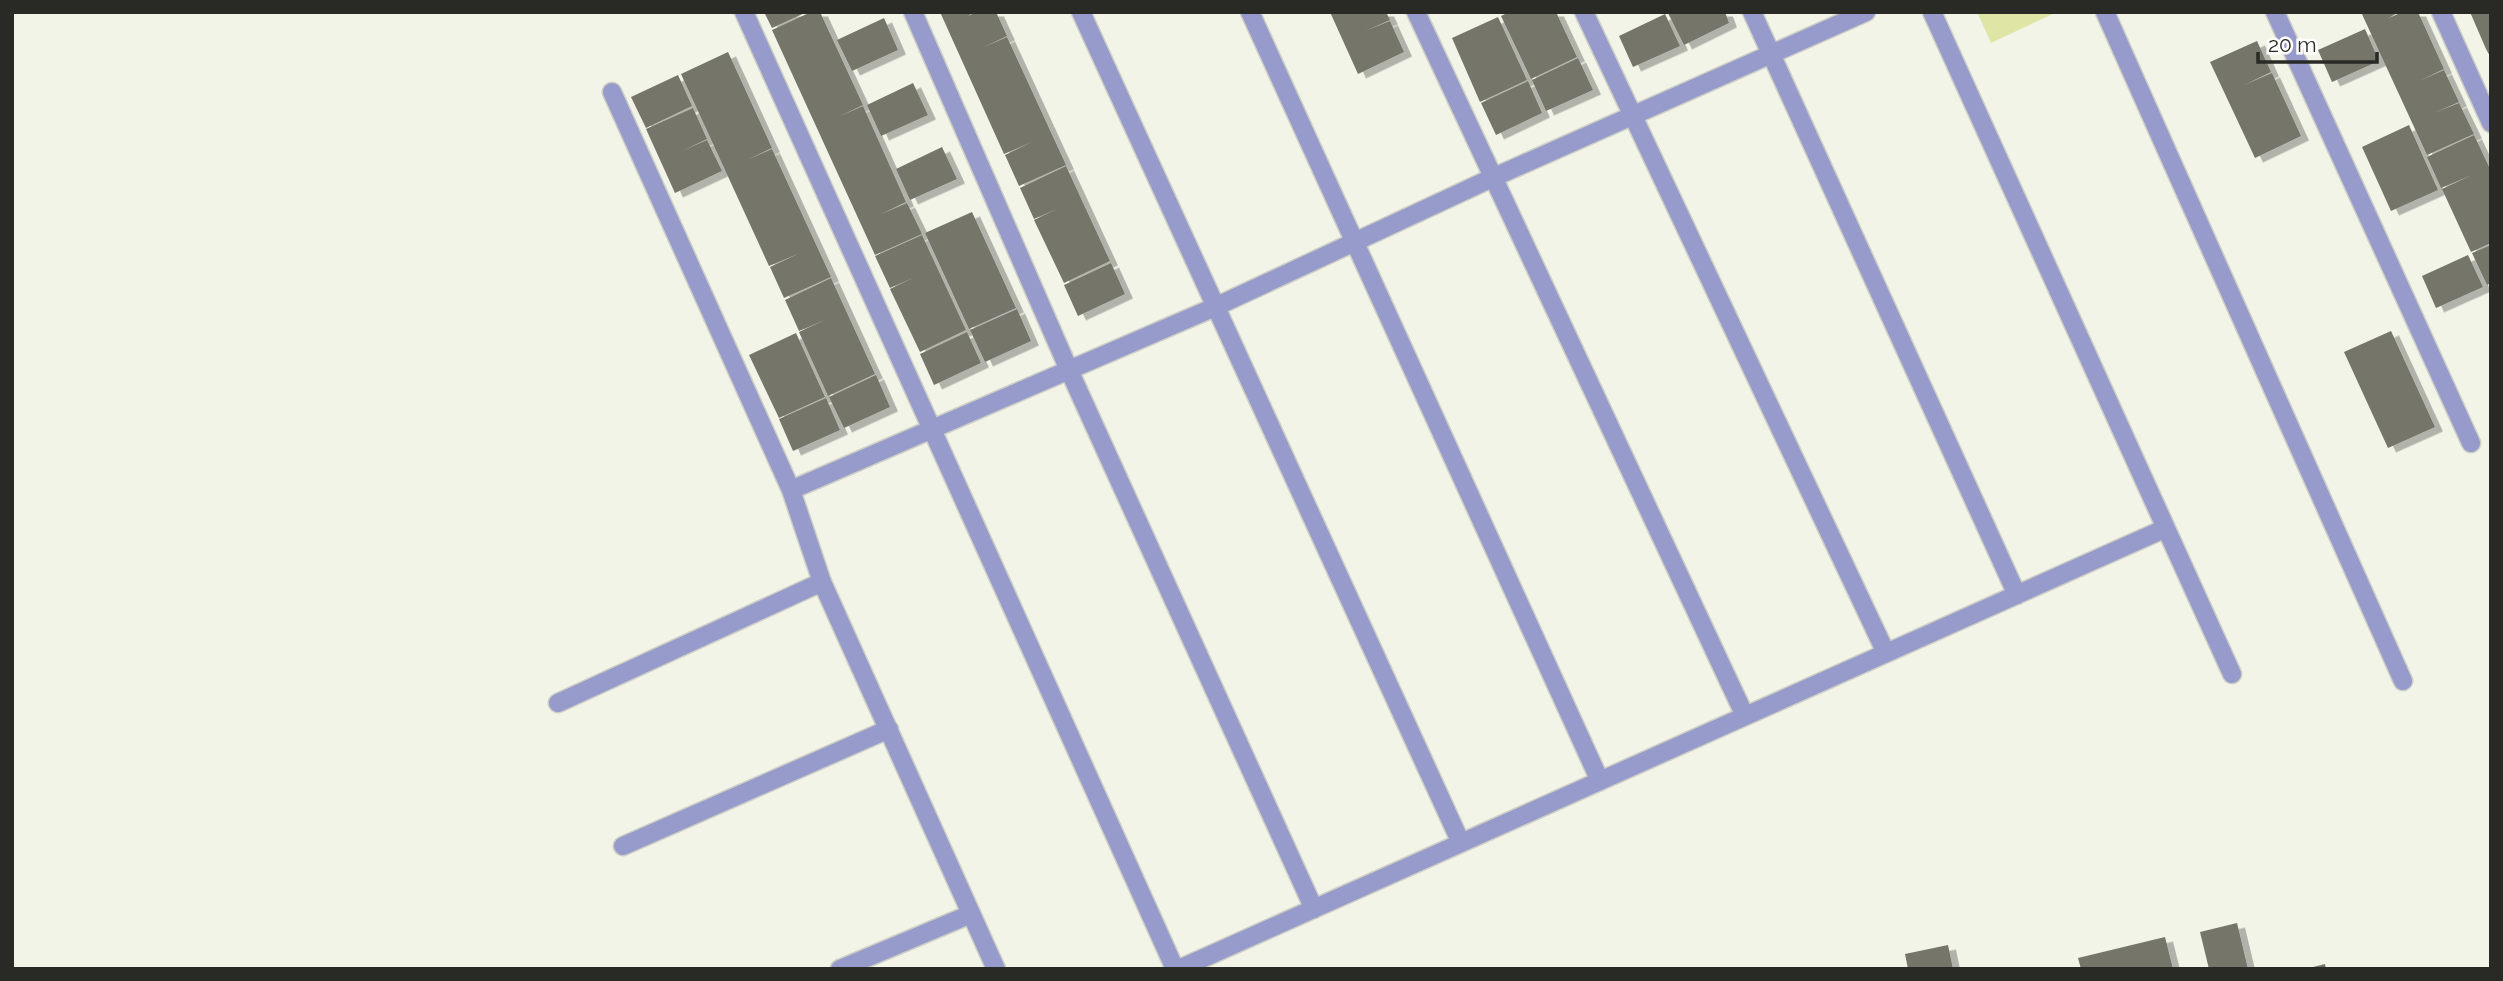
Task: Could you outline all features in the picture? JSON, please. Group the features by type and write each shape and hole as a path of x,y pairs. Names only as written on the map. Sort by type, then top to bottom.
{"street":[{"path":"744,12 1177,969 2164,529"},
{"path":"913,12 1069,370 1314,909"},
{"path":"1081,12 1461,843"},
{"path":"1250,12 1600,781"},
{"path":"1416,12 1745,716"},
{"path":"1584,12 1886,653"},
{"path":"1752,12 2017,595"},
{"path":"791,490 1214,307 1492,178 1866,12"},
{"path":"1931,12 2232,674"},
{"path":"2105,12 2403,681"},
{"path":"2275,12 2471,443"},
{"path":"2441,12 2491,123"},
{"path":"612,92 791,490 822,582 996,969"},
{"path":"558,703 822,582"},
{"path":"623,846 889,729"},
{"path":"840,969 971,914"}],"green space":[{"path":"1977,12 2057,12 1991,43"}],"building":[{"path":"764,12 807,12 772,28"},
{"path":"811,12 820,12 863,105 838,117 863,106 906,202 879,215 907,203 922,234 875,255 772,30"},
{"path":"940,12 974,12 968,16 976,12 996,12 1007,36 982,48 1007,37 1066,165 1019,186 1005,155 1032,142 1004,154"},
{"path":"1330,12 1386,12 1390,20 1365,31 1390,21 1404,52 1358,74"},
{"path":"1509,12 1556,12 1577,57 1531,79 1501,16"},
{"path":"1725,12 1729,23 1684,45 1668,13"},
{"path":"2361,12 2399,12 2387,19 2402,12 2418,12 2444,69 2419,81 2444,70 2459,102 2434,113 2459,103 2474,134 2427,155"},
{"path":"2470,12 2491,12 2491,58 2486,49"},
{"path":"1665,14 1680,46 1633,67 1619,36"},
{"path":"1498,17 1527,80 1480,102 1452,38"},
{"path":"884,18 898,50 852,71 837,40"},
{"path":"2365,29 2379,61 2332,82 2318,50"},
{"path":"2257,41 2271,72 2244,85 2272,73 2301,136 2255,158 2210,62"},
{"path":"728,52 772,148 747,160 772,149 831,277 784,298 770,267 800,253 769,266 681,74"},
{"path":"1578,58 1593,90 1546,111 1532,80"},
{"path":"678,75 692,106 646,128 631,97"},
{"path":"1528,81 1542,113 1496,135 1481,103"},
{"path":"913,83 928,115 881,136 867,105"},
{"path":"693,108 707,139 682,151 707,140 722,171 675,193 646,129"},
{"path":"2409,125 2438,190 2391,211 2362,147"},
{"path":"2474,135 2491,171 2491,243 2471,252 2442,189 2472,175 2441,188 2427,157"},
{"path":"942,147 957,179 910,200 896,169"},
{"path":"1066,166 1110,261 1064,283 1034,220 1059,208 1034,219 1020,188"},
{"path":"972,212 1016,308 969,329 925,233"},
{"path":"922,235 966,330 920,352 890,289 915,277 890,288 875,256"},
{"path":"2491,245 2491,283 2487,285 2472,253"},
{"path":"2468,255 2483,287 2436,308 2422,276"},
{"path":"1111,263 1125,294 1078,316 1064,285"},
{"path":"831,278 875,374 828,396 799,332 827,319 799,331 785,300"},
{"path":"1017,309 1031,341 985,362 970,330"},
{"path":"2391,331 2435,427 2388,448 2344,352"},
{"path":"967,332 981,363 934,385 920,354"},
{"path":"796,333 825,397 779,418 749,355"},
{"path":"876,375 890,407 844,428 829,397"},
{"path":"826,398 840,430 793,451 779,419"},
{"path":"2237,923 2248,969 2209,969 2200,932"},
{"path":"2165,937 2173,969 2081,969 2078,958"},
{"path":"1948,945 1953,969 1908,969 1905,954"},
{"path":"2325,964 2326,969 2309,969 2309,968"}]}
